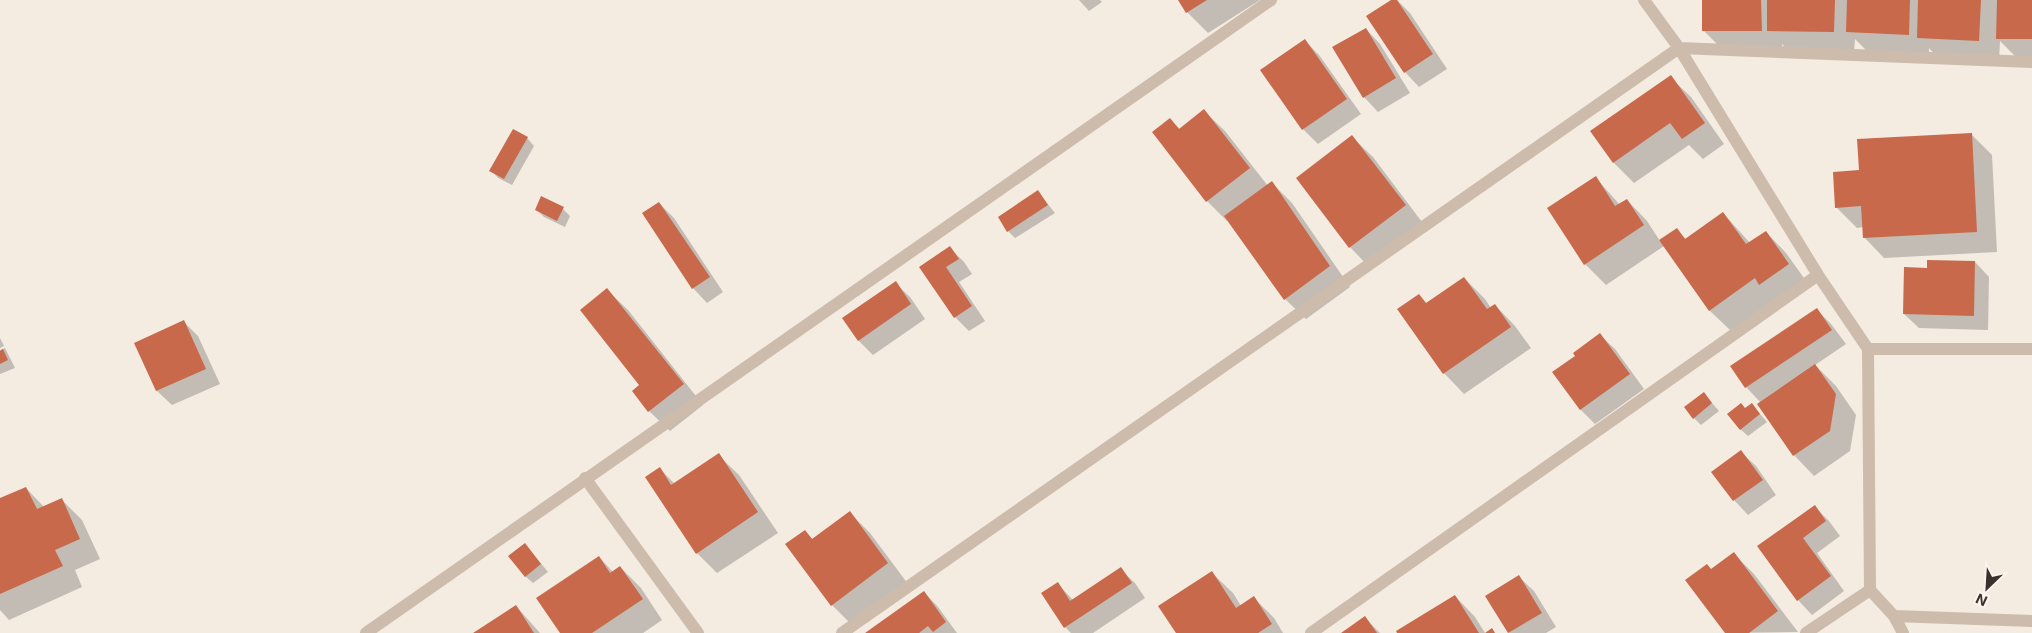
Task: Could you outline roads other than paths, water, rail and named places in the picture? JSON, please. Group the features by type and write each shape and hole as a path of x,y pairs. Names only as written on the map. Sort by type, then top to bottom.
{"street":[{"path":"366,633 1270,0"},
{"path":"1644,0 1679,48 1818,275 1868,348 1870,590 1894,616 1903,633"},
{"path":"842,633 1679,48 2032,62"},
{"path":"1311,633 1818,275"},
{"path":"1868,348 2032,349"},
{"path":"585,478 698,633"},
{"path":"1806,633 1870,590"},
{"path":"1894,616 2032,621"}]}
